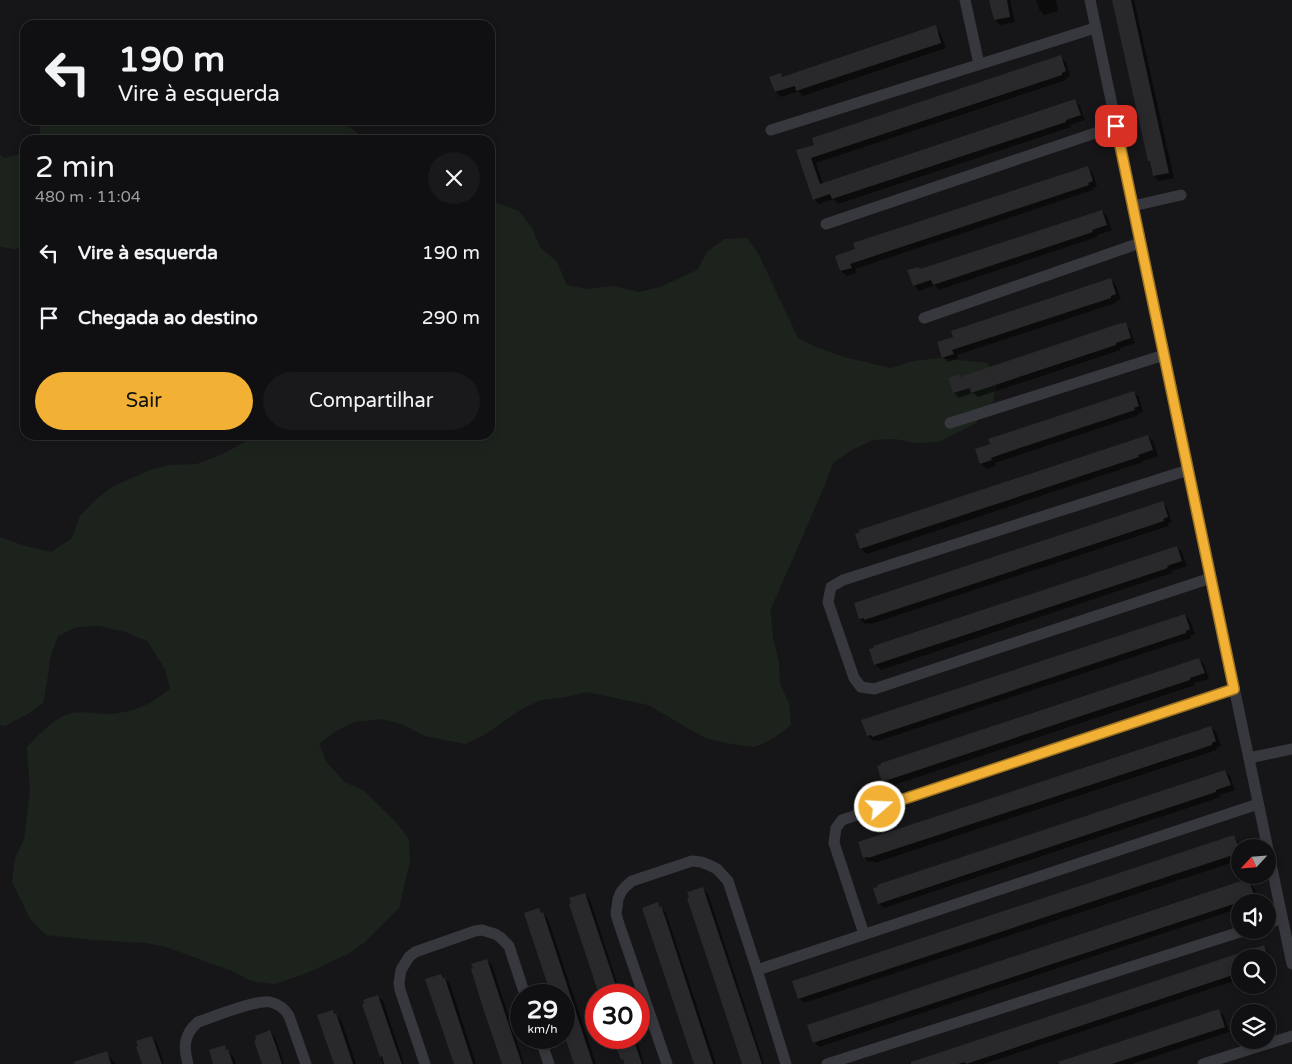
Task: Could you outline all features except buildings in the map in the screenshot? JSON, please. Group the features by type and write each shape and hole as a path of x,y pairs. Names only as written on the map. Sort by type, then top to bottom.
{"street":[{"path":"965,0 979,64"},
{"path":"1090,0 1292,964"},
{"path":"771,130 1096,28"},
{"path":"826,224 1116,126"},
{"path":"1133,206 1180,195"},
{"path":"924,318 1140,243"},
{"path":"950,423 1164,356"},
{"path":"1188,470 843,580 831,587 828,602 854,678 861,686 874,689 1211,578"},
{"path":"864,934 834,843 836,828 842,820 1234,689"},
{"path":"1249,758 1292,749"},
{"path":"758,970 1258,804"},
{"path":"667,1064 616,914 621,892 632,881 692,861 701,862 717,869 728,881 758,970 786,1064"},
{"path":"1276,920 1282,918"},
{"path":"426,1064 399,983 404,963 414,952 482,930 495,934 509,946 521,984"},
{"path":"827,1064 1231,935"},
{"path":"188,1064 184,1050 185,1040 192,1027 198,1022 264,1001 276,1004 290,1016 306,1064"},
{"path":"1203,1064 1292,1036"},
{"path":"543,1049 548,1064"}],"shaded area":[{"path":"40,125 344,125 359,135 40,135"},
{"path":"20,154 20,248 15,249 0,247 0,155 5,158"},
{"path":"495,204 519,211 532,228 540,247 557,262 567,285 587,289 614,286 639,292 660,287 697,270 707,252 724,239 747,238 759,255 798,338 844,357 890,368 914,361 940,358 988,363 997,382 993,402 975,424 938,442 915,443 895,439 873,440 854,449 833,463 770,611 773,638 779,662 780,684 789,703 791,725 774,738 755,747 705,738 648,705 587,692 541,700 522,709 484,735 465,744 425,736 401,724 381,719 354,722 336,731 319,744 327,763 345,782 364,791 396,822 409,839 410,861 399,908 365,942 348,954 307,973 275,984 251,981 232,971 166,947 146,943 46,935 30,919 12,882 15,858 24,839 30,791 27,747 48,726 63,716 80,712 109,714 127,712 149,703 170,689 165,669 147,641 125,632 99,626 77,627 58,636 50,658 43,703 26,715 4,726 0,725 0,537 25,546 51,552 72,538 80,516 95,500 112,487 150,470 170,465 197,464 225,453 248,440 495,440"}],"route":[{"path":"880,807 1234,689 1116,126"}]}
